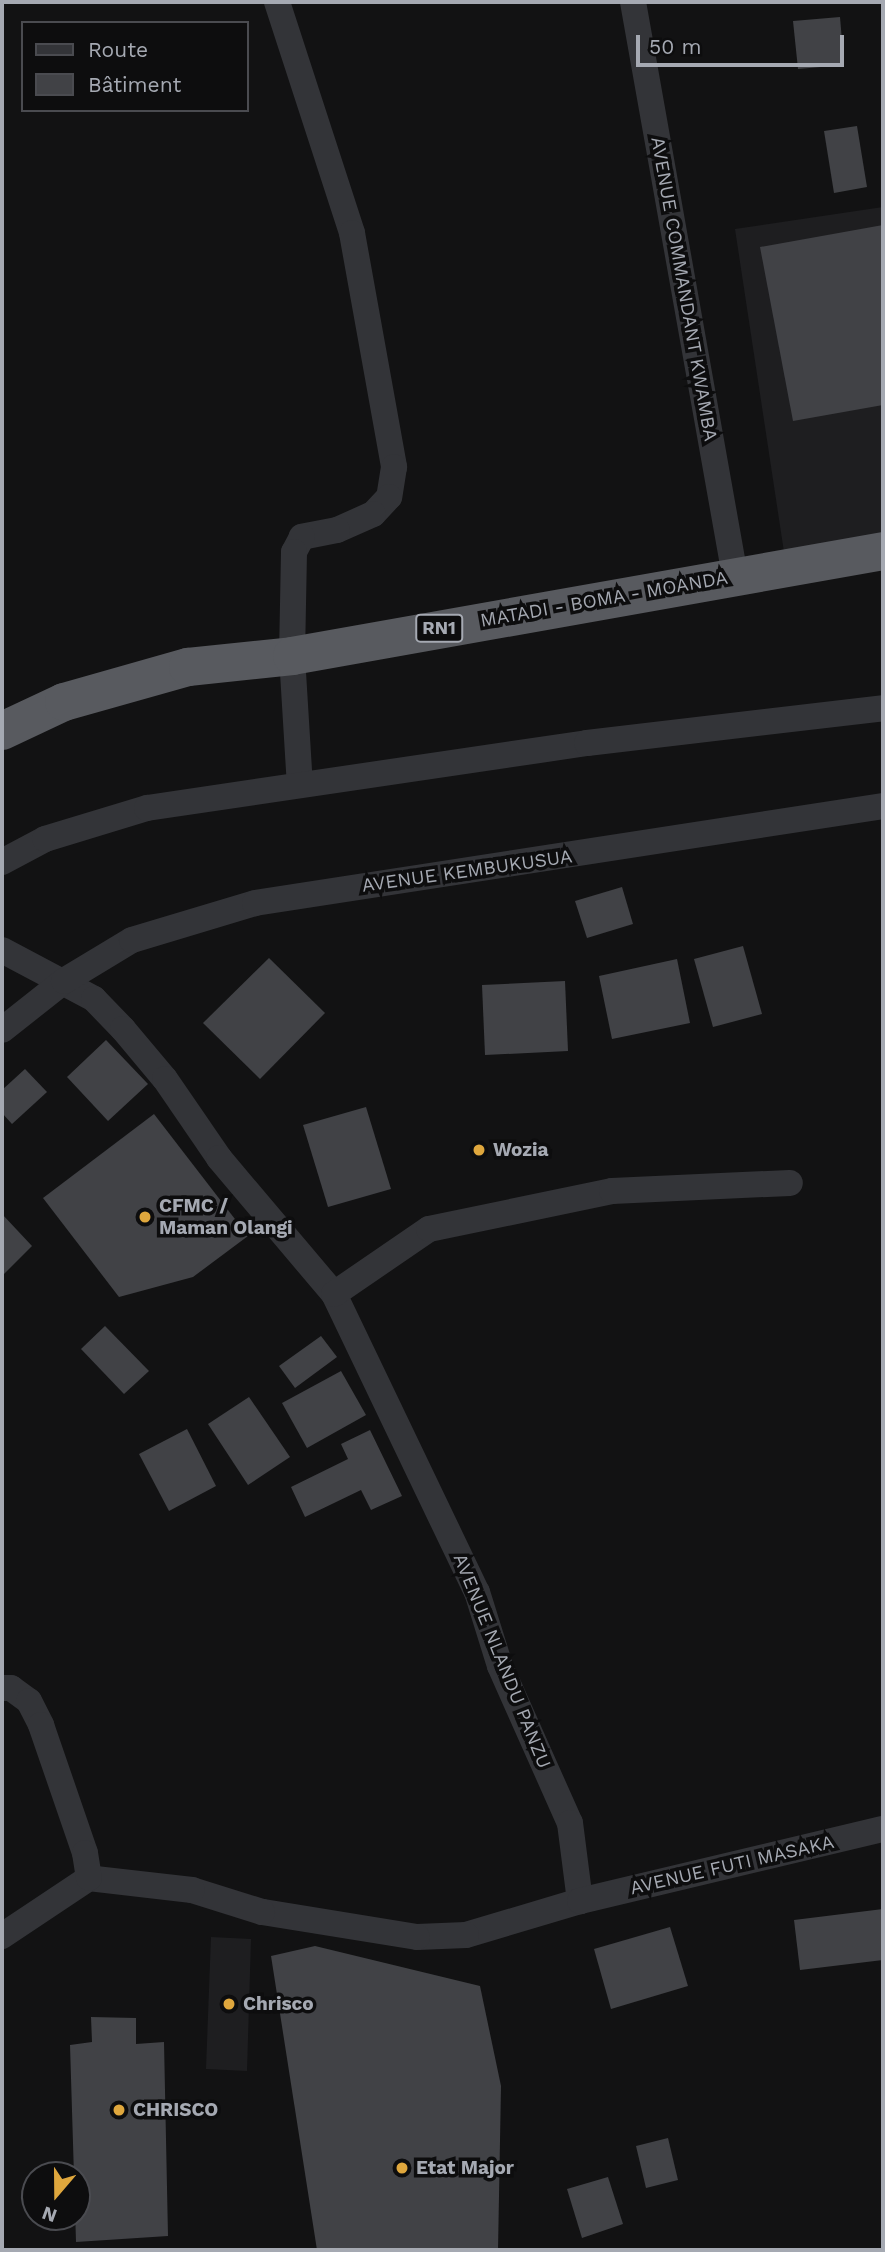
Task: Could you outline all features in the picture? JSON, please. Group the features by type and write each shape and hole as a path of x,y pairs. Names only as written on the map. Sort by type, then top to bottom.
{"highway":[{"name":"MATADI - BOMA - MOANDA","path":"2,731 64,702 188,667 292,656 883,551"}],"street":[{"path":"277,2 352,233 394,467 389,497 373,514 337,530 302,537 295,552 292,656 300,785"},
{"name":"AVENUE COMMANDANT KWAMBA","path":"633,2 735,576"},
{"path":"2,862 45,839 147,808 587,743 883,708"},
{"name":"AVENUE KEMBUKUSUA","path":"2,1030 64,981 132,940 255,903 883,806"},
{"name":"AVENUE NLANDU PANZU","path":"2,950 94,999 123,1029 165,1079 219,1158 334,1294 477,1592 500,1666 570,1823 580,1901"},
{"path":"334,1294 429,1229 612,1191 790,1183"},
{"path":"2,1688 11,1688 29,1701 41,1725 89,1878"},
{"name":"AVENUE FUTI MASAKA","path":"580,1901 883,1829"},
{"path":"2,1936 89,1878 192,1890 262,1912 417,1937 466,1935 580,1901"}],"shaded area":[{"path":"883,207 883,538 784,552 735,229"},
{"name":"Chrisco","path":"211,1937 251,1939 247,2071 206,2069"}],"building":[{"path":"840,17 844,65 798,69 793,21"},
{"path":"857,126 867,187 834,193 824,131"},
{"path":"883,225 883,405 793,421 760,247"},
{"path":"622,887 633,924 587,938 575,901"},
{"path":"743,946 762,1014 713,1027 694,959"},
{"path":"269,958 325,1013 260,1079 203,1023"},
{"path":"677,959 690,1023 612,1039 599,976"},
{"path":"565,981 568,1051 485,1055 482,985"},
{"path":"106,1040 148,1084 108,1121 67,1077"},
{"path":"25,1069 47,1092 12,1124 2,1113 2,1090"},
{"path":"366,1107 391,1189 328,1207 303,1125"},
{"name":"CFMC / Maman Olangi","path":"154,1114 248,1236 193,1277 119,1297 43,1198"},
{"path":"2,1214 32,1246 4,1274 2,1272"},
{"path":"105,1326 149,1371 124,1394 81,1349"},
{"path":"321,1336 337,1357 295,1388 279,1366"},
{"path":"341,1371 366,1415 307,1448 282,1403"},
{"path":"249,1397 290,1457 248,1485 208,1424"},
{"path":"187,1429 216,1486 169,1511 139,1454"},
{"path":"370,1430 402,1496 371,1510 361,1490 305,1517 291,1487 348,1459 341,1444"},
{"path":"883,1909 883,1960 800,1970 794,1920"},
{"path":"670,1927 688,1986 611,2009 594,1949"},
{"name":"Etat Major","path":"315,1946 480,1986 501,2086 498,2250 317,2250 271,1956"},
{"name":"CHRISCO","path":"91,2017 136,2018 136,2044 164,2042 168,2236 76,2242 76,2231 91,2231 91,2161 74,2161 70,2045 92,2042"},
{"path":"668,2138 678,2180 646,2188 636,2146"},
{"path":"608,2177 623,2224 582,2238 567,2189"}],"place":[{"name":"Wozia","path":"479,1150"},
{"name":"CFMC / Maman Olangi","path":"145,1217"},
{"name":"Chrisco","path":"229,2004"},
{"name":"CHRISCO","path":"119,2110"},
{"name":"Etat Major","path":"402,2168"}]}
